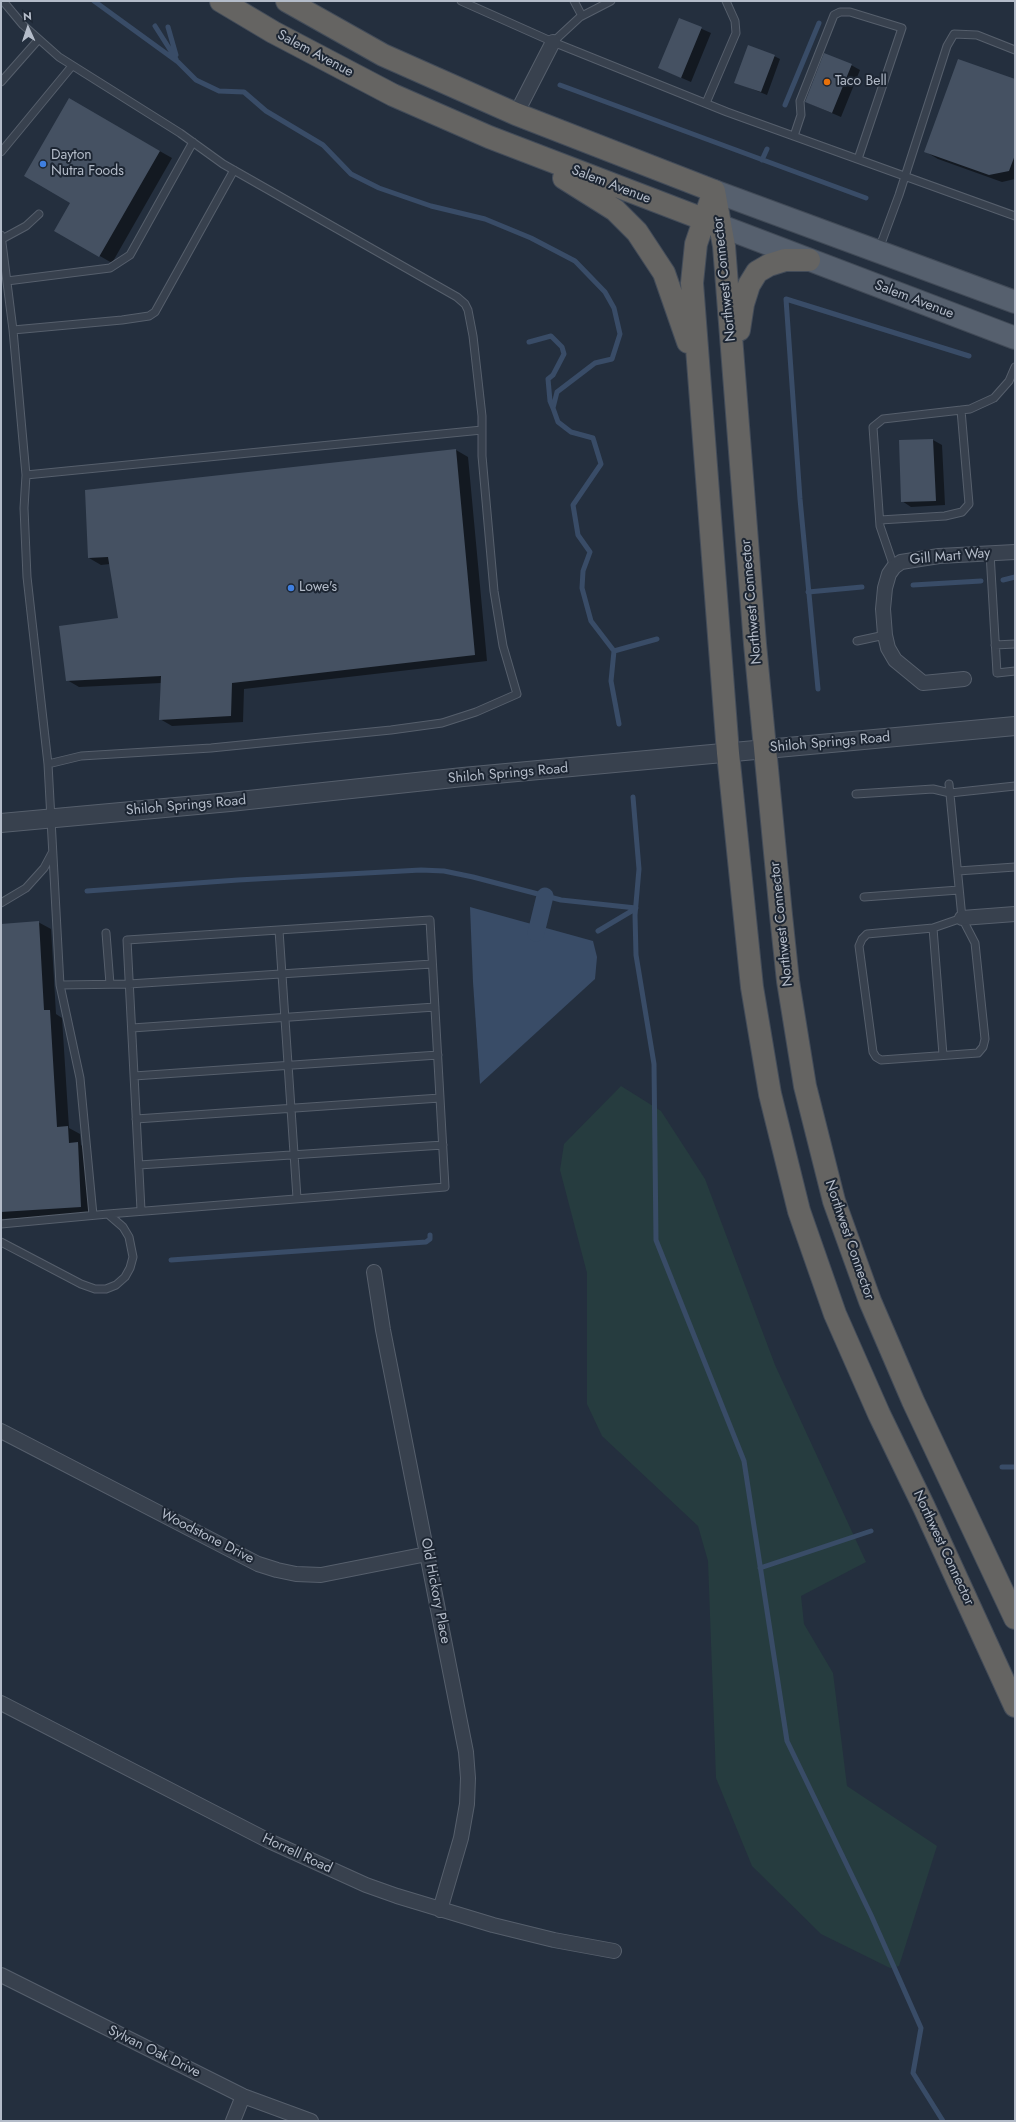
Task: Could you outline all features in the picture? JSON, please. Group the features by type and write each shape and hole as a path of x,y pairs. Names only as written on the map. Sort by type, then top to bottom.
{"highway":[{"name":"Salem Avenue","path":"221,1 273,32 393,95 489,137 712,223"},
{"path":"288,2 384,55 516,114 714,191 712,223 696,244 692,283 700,380"},
{"path":"489,137 577,186 615,210 638,232 664,273 681,316 700,380"},
{"name":"Northwest Connector","path":"712,223 724,246 765,749 788,981 805,1086 832,1193 870,1301 913,1401 1015,1618"},
{"path":"733,365 743,304 749,285 757,272 769,265 786,260 809,260"},
{"name":"Northwest Connector","path":"700,380 728,753 752,987 770,1094 799,1211 825,1286 857,1364 1015,1706"}],"main road":[{"path":"714,191 1015,302"},
{"name":"Salem Avenue","path":"712,223 1015,338"}],"street":[{"path":"516,114 553,42"},
{"name":"Gill Mart Way","path":"964,679 923,683 895,660 888,648 885,635 883,609 885,588 894,567 901,562 939,556 1015,552"},
{"name":"Shiloh Springs Road","path":"1,823 1015,726"},
{"path":"962,918 1015,914"},
{"name":"Old Hickory Place","path":"374,1272 383,1330 466,1752 468,1778 467,1804 461,1838 440,1910"},
{"name":"Woodstone Drive","path":"1,1431 258,1564 277,1570 296,1574 322,1575 427,1554"},
{"name":"Horrell Road","path":"1,1703 269,1841 366,1885 440,1910 554,1940 614,1951"},
{"name":"Sylvan Oak Drive","path":"1,1975 243,2096 311,2121"},
{"path":"233,2121 243,2096"}],"lane":[{"path":"461,1 472,3 553,42 706,103 1015,216"},
{"path":"574,1 582,16"},
{"path":"553,42 582,16 611,1"},
{"path":"706,103 736,33 736,21 726,1"},
{"path":"3,3 38,40 72,66 193,142 234,170 458,297 465,304 468,310 473,336 482,430 482,456 494,591 503,646 517,694 476,712 442,723 154,753 81,756 48,764"},
{"path":"794,136 801,115 800,101 834,15 840,12 850,12 902,28 858,159"},
{"path":"878,251 905,176 947,46 954,34 977,35 1015,50"},
{"path":"1,82 38,40"},
{"path":"1,152 72,66"},
{"path":"7,281 110,268 130,255 193,142"},
{"path":"13,330 122,320 149,316 155,312 234,170"},
{"path":"39,214 26,226 2,237 13,330 26,475 24,508 26,577 48,764 60,985 83,1096 94,1214"},
{"path":"894,567 883,539 880,520 874,427 883,419 970,409 994,398 1009,381 1015,366"},
{"path":"880,520 945,516 962,512 969,504 961,410"},
{"path":"26,475 482,430"},
{"path":"990,553 997,673 1015,671"},
{"path":"857,641 885,635"},
{"path":"995,645 1015,644"},
{"path":"949,784 962,918 975,943 985,1039 983,1047 978,1053 881,1060 876,1057 873,1052 859,946 862,939 867,934 933,928 962,918"},
{"path":"856,794 933,789 950,793 1015,786"},
{"path":"1,903 26,888 44,868 52,852"},
{"path":"958,871 1015,867"},
{"path":"864,897 960,890"},
{"path":"1,1224 141,1210 445,1187 430,920 127,940 141,1210"},
{"path":"933,928 943,1055"},
{"path":"279,930 297,1198"},
{"path":"106,933 110,984"},
{"path":"60,985 129,984 432,964"},
{"path":"132,1028 435,1007"},
{"path":"134,1076 438,1055"},
{"path":"136,1119 440,1098"},
{"path":"139,1165 443,1145"},
{"path":"1,1242 81,1284 95,1290 106,1289 116,1285 125,1277 130,1268 133,1257 129,1237 123,1227 108,1214"}],"green space":[{"path":"621,1086 661,1111 705,1179 775,1365 866,1562 801,1596 804,1624 833,1673 847,1786 937,1846 899,1966 890,1968 821,1934 752,1866 716,1778 708,1561 698,1526 602,1436 587,1404 587,1273 560,1170 564,1144"}],"water":[{"path":"470,907 593,941 597,957 595,979 480,1084 473,982"}],"building":[{"path":"679,18 702,27 681,78 658,68"},
{"path":"748,45 775,55 761,92 734,83"},
{"name":"Taco Bell","path":"824,53 852,64 832,113 805,102"},
{"path":"958,59 1015,79 1015,155 1009,171 989,175 924,152"},
{"path":"69,98 160,151 99,257 54,231 70,203 24,176"},
{"path":"933,439 936,501 901,502 899,440"},
{"name":"Lowe's","path":"456,449 475,655 232,683 231,716 159,720 161,676 66,681 59,626 118,618 108,557 88,558 85,490"},
{"path":"39,921 44,1010 50,1010 57,1127 68,1126 69,1143 78,1142 81,1207 1,1212 1,924"}],"waterway":[{"path":"94,1 178,62 196,80 219,91 244,92 266,111 323,145 351,174 379,188 431,206 485,219 531,238 575,261 605,292 614,308 620,334 612,359 595,363 557,392 553,408 558,422 571,432 593,438 601,464 573,505 578,535 590,552 583,571 582,588 591,621 614,651 611,681 619,724"},
{"path":"785,105 819,23"},
{"path":"155,26 176,59"},
{"path":"168,27 176,55"},
{"path":"560,85 866,198"},
{"path":"762,160 767,149"},
{"path":"818,689 800,499 786,299 969,356"},
{"path":"529,342 551,336 562,347 564,354 553,375 548,379 550,401 553,408"},
{"path":"1003,580 1015,577"},
{"path":"913,585 981,581"},
{"path":"808,592 862,587"},
{"path":"614,651 657,639"},
{"path":"633,797 639,869 635,915 636,955 654,1064 656,1240 744,1461 787,1741 871,1915 921,2028 913,2073 943,2121"},
{"path":"87,891 238,880 421,870 444,871 473,877 561,900 636,908"},
{"path":"536,933 545,896"},
{"path":"598,931 635,909"},
{"path":"171,1260 426,1242 430,1239 430,1235"},
{"path":"1002,1467 1015,1467"},
{"path":"760,1568 871,1531"}],"place":[{"name":"Taco Bell","path":"827,82"},
{"name":"Dayton Nutra Foods","path":"43,164"},
{"name":"Lowe's","path":"291,588"}]}
